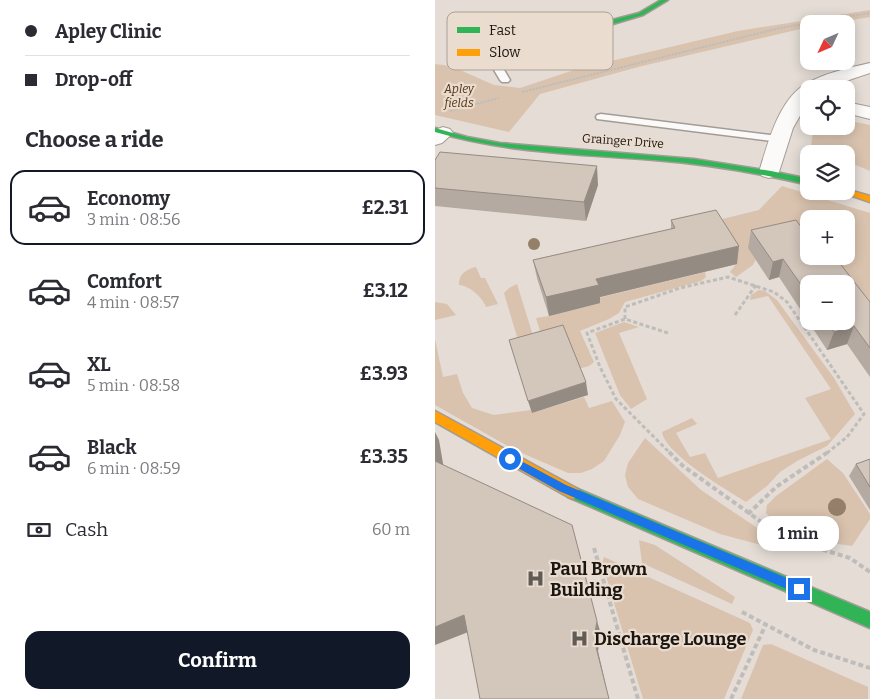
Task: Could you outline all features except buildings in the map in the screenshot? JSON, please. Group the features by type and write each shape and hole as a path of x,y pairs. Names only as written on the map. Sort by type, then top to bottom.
{"street":[{"path":"613,21 637,15 657,6 665,0"},
{"path":"828,80 870,68"},
{"path":"769,172 779,139 800,105"},
{"path":"855,109 870,113"},
{"name":"Grainger Drive","path":"438,134 510,146 698,159 800,180"},
{"path":"855,195 870,199"},
{"path":"435,416 562,488 870,620"}],"lane":[{"path":"499,70 505,80"},
{"path":"601,117 779,139"}],"path":[{"path":"613,69 780,28 870,14"},
{"path":"521,92 610,70"},
{"path":"445,112 502,97"},
{"path":"625,319 625,307 680,288 728,277 774,292 787,302 864,414 857,427 830,451 774,489 748,514"},
{"path":"735,315 756,285"},
{"path":"668,333 625,319 587,333 600,367 616,399 683,466 748,514 784,538 850,558 870,572"},
{"path":"594,548 638,699"},
{"path":"742,612 814,650 870,668"},
{"path":"731,699 766,624"}],"green space":[{"path":"870,10 870,17 855,20 855,15 839,15"},
{"name":"Apley fields","path":"800,21 800,29 642,66 540,94 509,132 435,115 435,64 447,66 447,70 460,70 494,85 520,88 574,70 613,70 613,61 738,31"},
{"path":"855,122 870,125 870,171 855,165 855,145 811,145 813,135 855,135"},
{"path":"782,186 800,192 800,200 828,200 870,213 870,330 855,301 855,275 814,275 756,259 753,265 736,277 730,272 736,264 710,222 759,210"},
{"path":"476,267 481,278 485,278 498,304 486,307 482,299 475,293 467,287 459,285 460,278 464,273"},
{"path":"705,272 706,277 701,281 625,302 619,313 580,331 594,362 589,366 578,369 544,344 536,318 549,316 598,298"},
{"path":"517,284 535,342 520,347 504,293"},
{"path":"759,290 765,291 777,300 834,378 855,414 827,446 780,472 767,486 746,502 685,461 666,441 662,432 692,418 697,424 676,433 690,457 705,453 718,478 831,439 805,398 831,389 768,296 750,300 751,295"},
{"path":"435,302 447,304 456,315 435,320"},
{"path":"624,322 639,327 619,333 647,399 631,409 620,395 595,333"},
{"path":"435,339 443,377 457,374 463,393 472,408 494,415 531,410 532,413 584,397 589,408 612,401 625,422 620,435 604,461 592,469 581,473 568,473 515,450 435,405"},
{"path":"645,438 701,490 769,536 769,547 720,534 638,499 628,487 625,475 628,463"},
{"path":"827,459 843,473 870,514 870,519 852,546 805,537 773,521 766,513 767,505 776,496"},
{"path":"639,540 655,545 735,597 732,604 642,563"},
{"path":"604,557 750,623 753,630 724,699 643,699 602,563"},
{"path":"771,644 868,687 868,699 741,699 763,645"}],"traffic: fast":[{"path":"613,22 641,14 665,0"},
{"path":"435,130 466,139 500,145 694,161 733,166 800,180"},
{"path":"573,493 870,620"}],"traffic: slow":[{"path":"855,195 870,199"},
{"path":"435,416 573,493"}],"place":[{"name":"Paul Brown Building","path":"536,579"},
{"name":"Discharge Lounge","path":"580,639"}],"route":[{"path":"510,459 562,488 799,589"}]}
